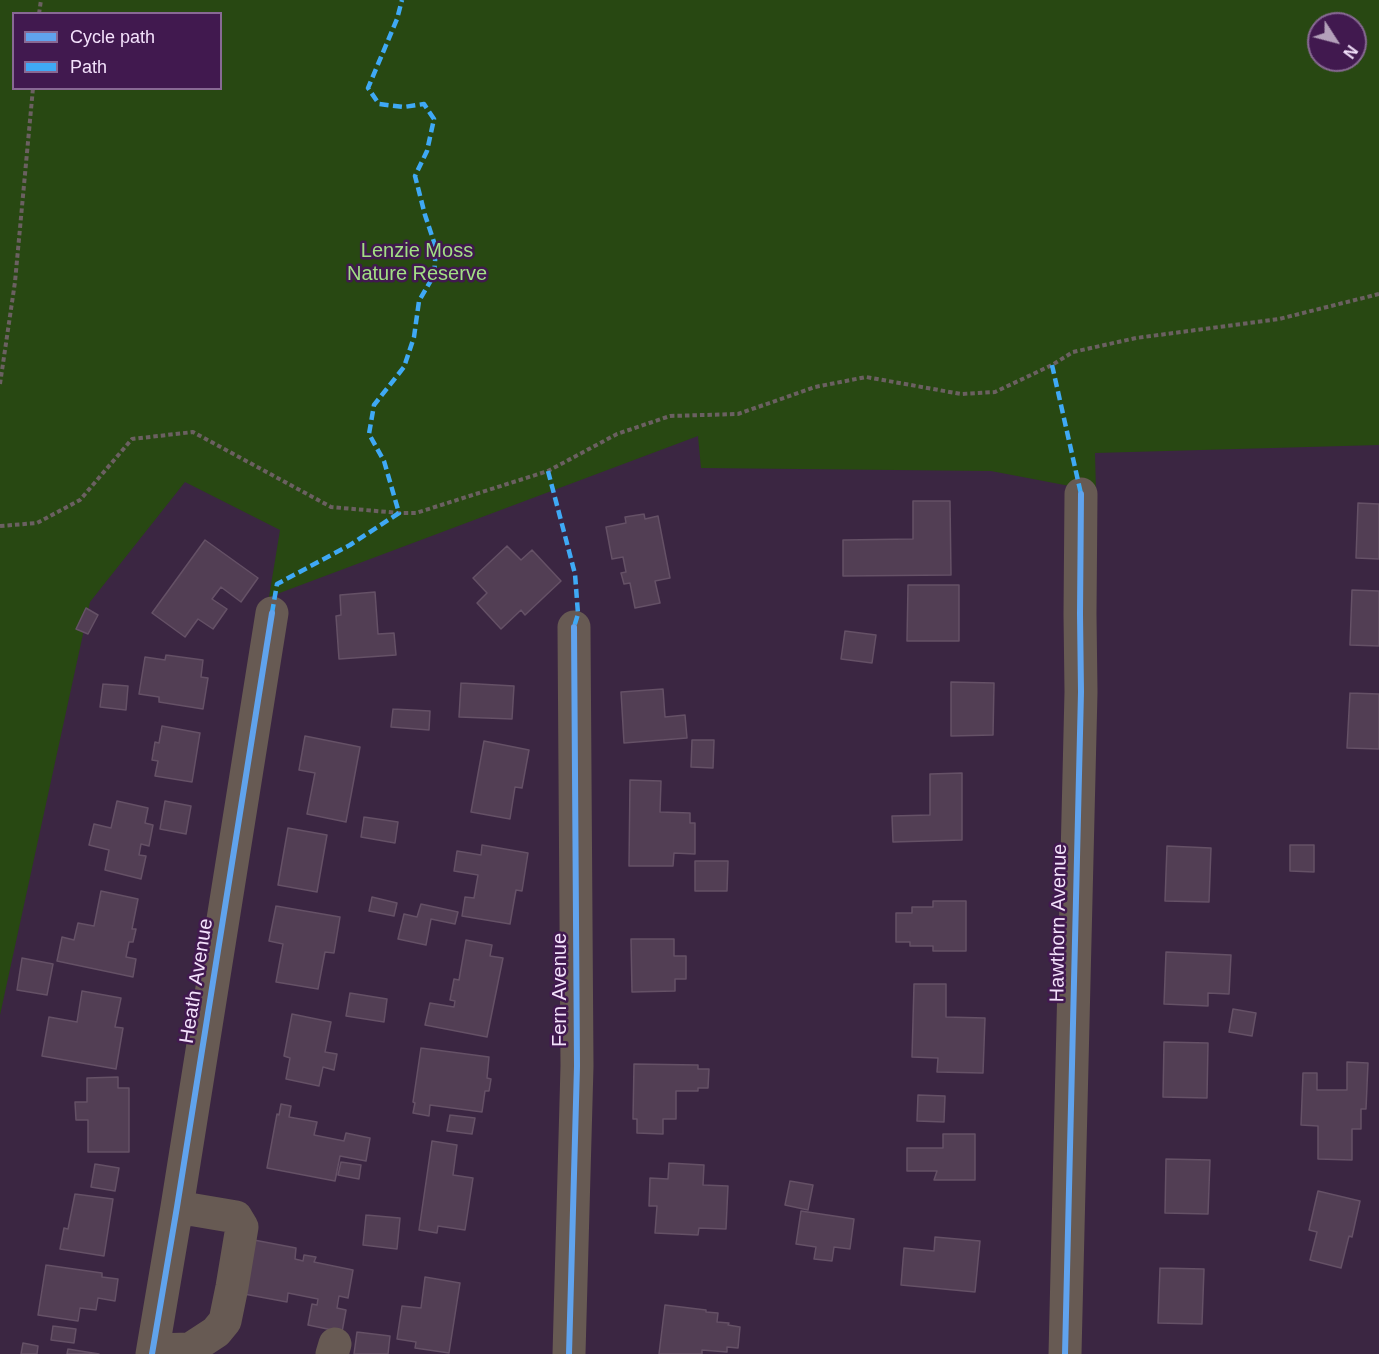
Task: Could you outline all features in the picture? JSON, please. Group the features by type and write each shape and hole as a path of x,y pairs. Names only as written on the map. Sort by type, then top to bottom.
{"street":[{"name":"Hawthorn Avenue","path":"1065,1354 1081,692 1081,494"},
{"name":"Heath Avenue","path":"152,1352 272,613"},
{"name":"Fern Avenue","path":"569,1354 577,1066 574,627"},
{"path":"152,1352 193,1352 216,1332 225,1320 242,1227 236,1217 177,1207"}],"path":[{"path":"0,384 15,282 33,90"},
{"path":"0,526 37,523 80,500 132,439 193,432 331,507 416,513 548,471 617,434 670,416 738,414 815,387 866,377 961,394 995,392 1052,365 1073,352 1136,338 1279,319 1379,294"}],"green space":[{"name":"Lenzie Moss Nature Reserve","path":"0,0 1379,0 1379,445 1095,453 1096,491 991,471 701,468 698,436 269,597 280,530 185,482 90,602 0,1015"}],"building":[{"path":"913,501 950,501 951,575 843,576 843,540 913,539"},
{"path":"1358,503 1379,504 1379,559 1356,558"},
{"path":"644,514 645,519 658,516 670,578 655,581 660,603 635,608 630,583 624,584 621,573 626,572 623,557 612,559 606,527 626,523 625,517"},
{"path":"205,540 258,578 241,602 221,587 212,599 227,609 213,629 198,619 185,637 152,613"},
{"path":"507,546 521,560 532,550 561,581 525,615 521,610 501,629 477,603 487,593 473,578"},
{"path":"908,585 959,585 959,641 907,641"},
{"path":"1352,590 1379,591 1379,646 1350,645"},
{"path":"375,592 378,634 394,633 396,655 339,659 336,616 341,615 340,595"},
{"path":"86,608 98,615 88,634 76,629"},
{"path":"845,631 876,635 872,663 841,659"},
{"path":"166,655 203,660 201,677 208,678 203,709 159,702 159,697 139,694 145,657 165,660"},
{"path":"951,682 994,683 993,735 951,736"},
{"path":"461,683 514,686 512,719 459,717"},
{"path":"103,684 128,686 126,710 100,707"},
{"path":"663,689 665,717 685,715 687,738 624,743 621,692"},
{"path":"1350,693 1379,694 1379,749 1347,748"},
{"path":"393,709 430,711 429,730 391,727"},
{"path":"162,726 200,733 192,782 155,776 158,761 152,760 155,742 159,743"},
{"path":"305,736 360,747 346,822 307,814 315,773 299,770"},
{"path":"692,740 714,740 713,768 691,767"},
{"path":"484,741 529,750 522,788 515,787 510,819 471,812"},
{"path":"962,773 962,840 893,842 892,816 930,815 930,774"},
{"path":"630,780 661,781 660,812 690,813 690,823 695,823 695,854 674,853 673,866 629,866"},
{"path":"117,801 148,808 145,823 153,825 149,846 141,844 139,855 146,856 141,879 105,870 109,850 89,845 94,824 111,828"},
{"path":"165,801 191,806 186,834 160,829"},
{"path":"364,817 398,822 395,843 361,837"},
{"path":"288,828 327,835 317,892 278,885"},
{"path":"482,845 528,853 522,891 516,890 510,924 462,916 465,897 474,898 478,875 454,871 457,851 481,855"},
{"path":"1290,845 1314,845 1314,872 1290,871"},
{"path":"1167,846 1211,848 1209,902 1165,901"},
{"path":"695,861 728,861 727,891 695,891"},
{"path":"101,891 138,899 132,929 136,929 133,942 129,942 126,957 136,959 133,977 57,961 62,937 74,940 78,923 94,926"},
{"path":"372,897 397,903 394,916 369,911"},
{"path":"933,901 966,901 966,951 933,951 933,946 910,946 910,942 896,942 896,913 912,913 912,907 933,907"},
{"path":"421,904 458,912 455,924 431,919 426,945 398,939 404,914 417,917"},
{"path":"276,906 340,917 334,953 325,952 318,989 276,982 283,944 269,941"},
{"path":"631,939 674,939 674,956 686,956 686,979 675,979 675,991 632,992"},
{"path":"466,940 492,945 490,956 503,958 487,1037 425,1025 430,1003 454,1007 455,1001 450,1000 454,979 459,980"},
{"path":"1166,952 1231,955 1229,994 1208,993 1208,1006 1164,1004"},
{"path":"22,958 53,964 47,995 17,990"},
{"path":"914,984 946,984 946,1017 985,1018 983,1073 937,1072 938,1058 912,1057"},
{"path":"82,991 121,998 115,1027 123,1028 116,1069 42,1056 49,1017 77,1022"},
{"path":"350,993 387,999 384,1022 346,1016"},
{"path":"1233,1009 1256,1013 1252,1036 1229,1032"},
{"path":"292,1014 331,1022 325,1052 337,1054 334,1070 323,1067 319,1086 286,1079 290,1058 284,1056"},
{"path":"1164,1042 1208,1043 1207,1098 1163,1097"},
{"path":"421,1048 489,1057 487,1078 491,1079 489,1091 485,1091 482,1112 430,1105 429,1116 413,1113"},
{"path":"1347,1062 1368,1063 1366,1109 1361,1109 1361,1129 1352,1129 1352,1160 1318,1159 1318,1126 1301,1125 1303,1073 1317,1073 1317,1090 1347,1090"},
{"path":"634,1064 698,1065 698,1069 709,1069 708,1088 698,1088 698,1091 676,1091 676,1119 663,1119 663,1134 637,1133 637,1119 633,1119"},
{"path":"118,1077 118,1088 129,1088 129,1152 88,1152 88,1120 76,1120 75,1102 87,1102 87,1078"},
{"path":"918,1095 945,1096 944,1122 917,1121"},
{"path":"281,1104 291,1106 289,1117 317,1122 314,1135 344,1141 346,1133 370,1138 366,1161 340,1156 335,1181 267,1168"},
{"path":"450,1115 475,1118 472,1134 447,1131"},
{"path":"943,1134 975,1134 975,1180 934,1180 937,1171 907,1171 907,1148 943,1148"},
{"path":"432,1141 457,1145 453,1175 473,1178 465,1230 438,1226 437,1233 419,1230"},
{"path":"1166,1159 1210,1160 1208,1214 1165,1213"},
{"path":"341,1162 361,1165 359,1179 338,1175"},
{"path":"669,1163 704,1165 703,1185 728,1186 726,1229 699,1228 698,1235 655,1233 657,1206 649,1206 650,1178 668,1179"},
{"path":"95,1164 119,1168 115,1191 91,1187"},
{"path":"790,1181 813,1185 808,1210 785,1205"},
{"path":"1318,1191 1360,1201 1352,1237 1349,1236 1341,1268 1310,1260 1317,1232 1309,1230"},
{"path":"75,1194 113,1199 104,1256 60,1249 64,1228 68,1229"},
{"path":"801,1211 854,1219 850,1249 834,1247 832,1261 814,1259 816,1247 796,1244"},
{"path":"366,1215 400,1218 397,1249 363,1245"},
{"path":"935,1237 980,1241 975,1292 901,1285 904,1248 934,1251"},
{"path":"254,1240 296,1248 295,1259 303,1261 304,1255 316,1257 314,1262 353,1270 348,1298 339,1296 337,1308 346,1310 342,1332 308,1325 312,1304 317,1305 318,1299 288,1293 287,1302 244,1294"},
{"path":"46,1265 102,1273 102,1277 118,1279 115,1301 98,1298 96,1310 80,1308 78,1321 38,1315"},
{"path":"1160,1268 1204,1269 1202,1324 1158,1323"},
{"path":"425,1277 460,1283 449,1353 415,1348 416,1342 397,1339 402,1306 421,1308"},
{"path":"665,1305 718,1313 717,1322 740,1327 738,1348 727,1347 727,1352 702,1350 702,1354 659,1354"},
{"path":"53,1326 76,1329 74,1343 51,1340"},
{"path":"357,1332 390,1336 388,1354 354,1354"},
{"path":"23,1343 38,1346 37,1354 21,1354"},
{"path":"68,1349 99,1354 67,1354"}],"marked path":[{"path":"272,613 277,584 350,545 399,513 384,461 369,434 374,405 404,367 414,337 419,301 434,275 436,248 415,176 427,151 434,119 424,104 404,107 379,104 368,88 397,19 402,0"},
{"path":"1052,365 1081,494"},
{"path":"548,471 575,574 578,614 574,627"}],"cycle path":[{"path":"1065,1354 1081,692 1081,494"},
{"path":"152,1354 272,613"},
{"path":"569,1354 577,1066 574,627"}]}
